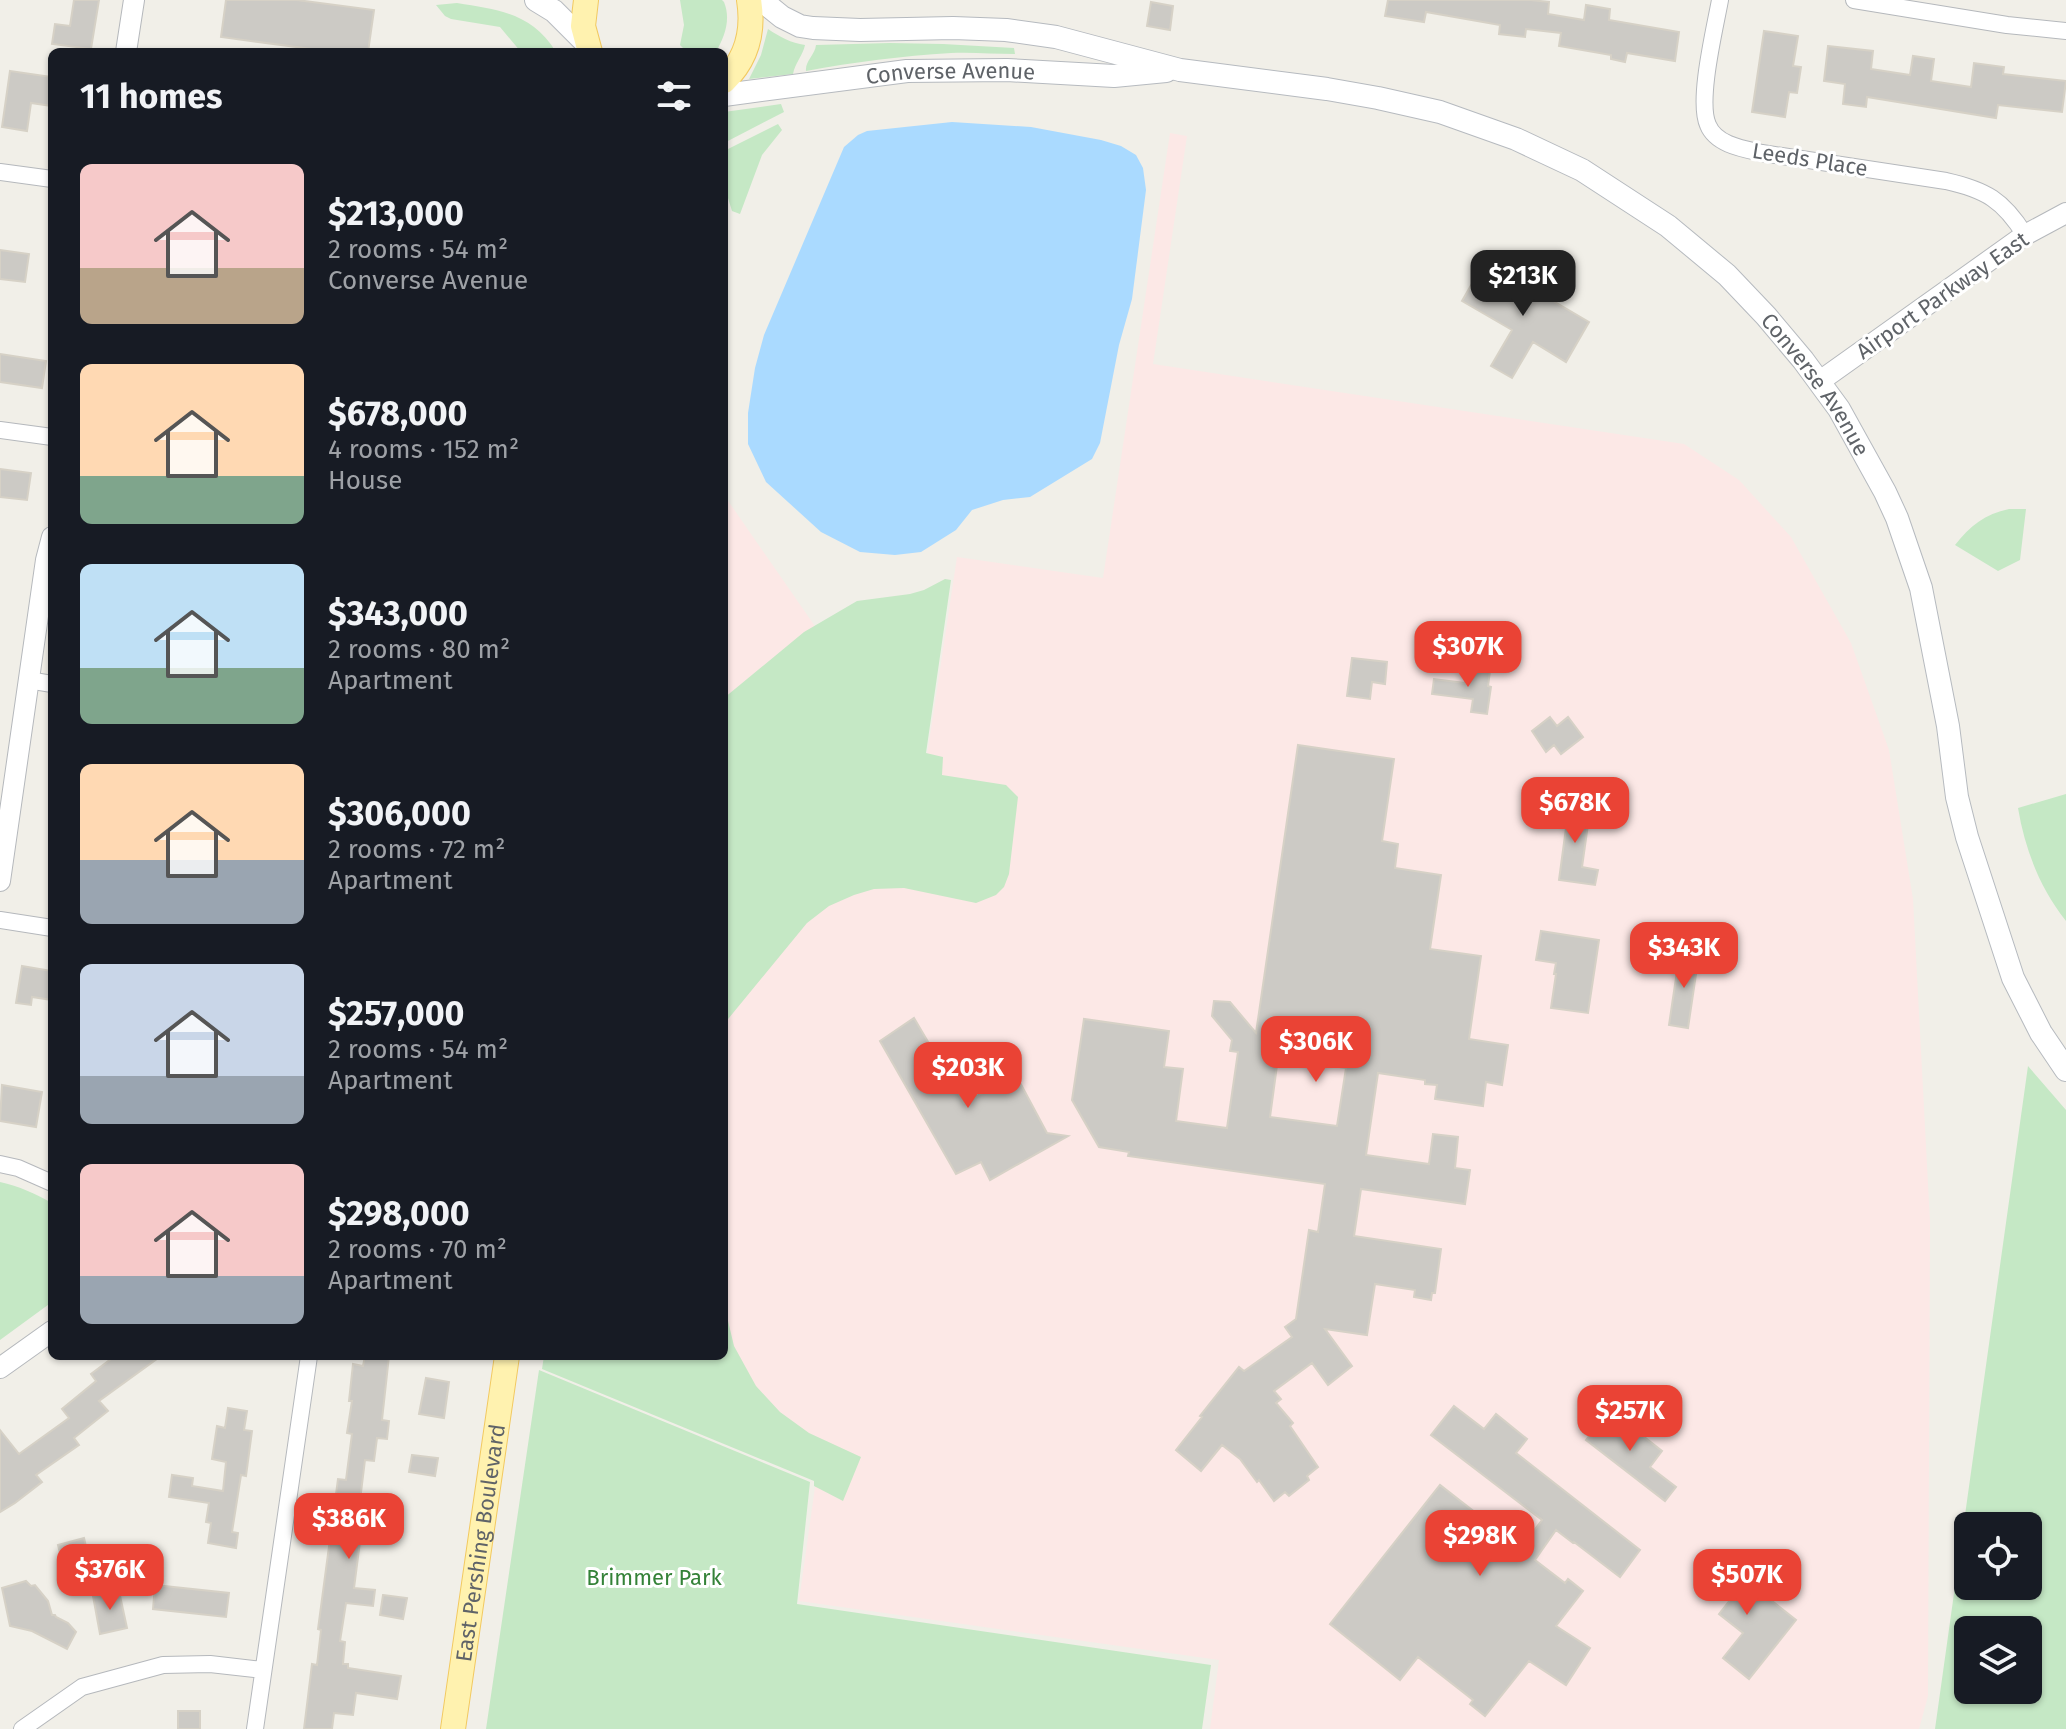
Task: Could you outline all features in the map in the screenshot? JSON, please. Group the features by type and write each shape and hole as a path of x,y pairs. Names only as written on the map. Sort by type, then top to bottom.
{"main road":[{"path":"536,0 554,11 587,48"},
{"path":"586,0 583,26 588,48"},
{"path":"728,76 746,50 750,33 749,0"},
{"name":"Converse Avenue","path":"761,0 782,17 800,26 860,30 1006,30 1056,37 1180,70 1339,91 1440,112 1516,139 1582,170 1668,226 1727,275 1820,381 1866,455 1897,518 1921,588 1948,726 1957,797 1967,837 2013,978 2041,1033 2066,1070"},
{"name":"Converse Avenue","path":"728,94 907,71 1007,70 1114,76 1180,70"},
{"name":"East Pershing Boulevard","path":"453,1729 506,1360"}],"street":[{"path":"127,48 134,0"},
{"name":"Leeds Place","path":"1720,0 1704,106 1708,127 1721,140 1762,153 1972,187 1993,197 2012,215 2025,235"},
{"path":"1854,0 2007,25 2066,31"},
{"path":"0,172 48,178"},
{"name":"Airport Parkway East","path":"1820,381 2025,235 2066,213"},
{"path":"0,430 48,436"},
{"path":"0,881 48,552"},
{"path":"28,680 48,683"},
{"path":"0,920 48,927"},
{"path":"0,1164 48,1181"},
{"path":"0,1368 48,1334"},
{"path":"255,1729 308,1360"},
{"path":"22,1729 82,1687 163,1665 210,1664 263,1670"}],"shaded area":[{"path":"1170,133 1187,136 1153,364 1684,444 1739,480 1791,537 1851,643 1889,750 1913,899 1930,1222 1928,1696 1919,1729 1210,1729 1219,1660 799,1601 816,1480 727,1360 728,501 923,782 957,557 1103,578"}],"green space":[{"path":"680,0 724,2 726,27 718,48 683,48 680,45 684,25"},
{"path":"457,3 500,11 525,21 553,48 518,48 500,27 451,19 436,5"},
{"path":"768,29 805,45 804,49 793,74 749,79 761,55"},
{"path":"890,43 1014,48 1015,54 933,54 806,71 816,45"},
{"path":"781,104 784,112 728,141 728,111"},
{"path":"778,124 782,130 762,155 740,214 732,211 728,198 728,149"},
{"path":"2009,509 2026,509 2020,560 1998,571 1955,545 1979,522"},
{"path":"945,579 951,580 926,753 943,757 942,775 1006,785 1018,797 1009,874 1004,887 996,895 976,903 904,888 874,889 829,906 807,923 728,1019 728,695 804,632 857,601 924,590"},
{"path":"2066,794 2066,921 2035,868 2018,808"},
{"path":"2028,1066 2066,1110 2066,1729 1935,1729 1954,1594 1954,1600 2042,1600 2042,1512 1965,1512"},
{"path":"0,1182 48,1201 48,1305 0,1340"},
{"path":"728,1321 734,1346 756,1386 780,1412 809,1433 861,1457 843,1501 814,1486 814,1481 542,1369 543,1360 728,1360"},
{"name":"Brimmer Park","path":"539,1370 810,1482 797,1604 1211,1665 1202,1729 486,1729"}],"water":[{"path":"952,122 1031,127 1101,140 1136,155 1143,168 1146,190 1132,299 1119,345 1100,443 1092,459 1030,497 1003,500 972,510 956,530 921,552 895,555 860,552 821,532 766,482 748,444 748,413 755,368 764,335 844,147 867,131"}],"building":[{"path":"74,0 99,0 91,48 52,44 55,24 70,26"},
{"path":"226,0 297,0 374,10 369,48 304,48 221,37"},
{"path":"1388,0 1531,0 1549,2 1548,14 1584,20 1586,5 1610,9 1609,20 1679,32 1675,61 1627,53 1625,62 1611,59 1611,55 1559,46 1561,33 1526,29 1525,37 1499,34 1500,25 1426,12 1424,22 1385,16"},
{"path":"1151,2 1173,6 1170,30 1147,26"},
{"path":"1764,31 1798,36 1793,66 1801,67 1797,93 1789,92 1785,117 1752,112"},
{"path":"1828,46 1873,51 1871,69 1910,75 1913,56 1934,59 1931,81 1971,87 1974,63 2004,67 2003,74 2066,81 2062,112 1998,105 1996,118 1867,97 1866,107 1843,104 1845,84 1824,81"},
{"path":"10,71 48,76 48,105 31,103 27,131 2,127"},
{"path":"0,250 29,254 25,282 0,279"},
{"path":"1485,261 1589,322 1566,362 1533,342 1512,378 1491,366 1512,330 1462,301"},
{"path":"0,354 46,361 42,388 0,382"},
{"path":"0,469 31,473 27,500 0,497"},
{"path":"1352,658 1387,662 1385,684 1372,682 1370,699 1347,696"},
{"path":"1467,668 1490,671 1487,714 1471,712 1473,699 1432,694 1434,679 1465,683"},
{"path":"1550,717 1557,726 1568,717 1583,737 1561,754 1554,745 1546,752 1532,731"},
{"path":"1298,745 1394,759 1382,841 1398,844 1395,868 1441,875 1430,949 1481,956 1469,1039 1508,1045 1502,1085 1486,1082 1483,1106 1435,1099 1437,1085 1425,1084 1425,1080 1378,1073 1366,1155 1429,1164 1433,1134 1458,1137 1455,1168 1470,1170 1465,1204 1361,1189 1354,1236 1441,1249 1435,1293 1432,1293 1431,1300 1414,1297 1415,1290 1375,1284 1367,1335 1325,1329 1352,1366 1328,1385 1312,1363 1274,1391 1281,1399 1276,1403 1293,1423 1290,1426 1318,1467 1307,1476 1309,1480 1289,1496 1285,1492 1274,1501 1240,1459 1222,1445 1201,1471 1176,1450 1239,1367 1244,1371 1292,1337 1285,1327 1296,1319 1309,1230 1318,1232 1325,1184 1128,1156 1129,1152 1099,1147 1072,1100 1084,1019 1169,1031 1164,1067 1183,1069 1176,1121 1227,1128 1238,1052 1230,1051 1232,1040 1212,1016 1214,1001 1230,1002 1256,1033","holes":["1278,1058 1346,1068 1337,1126 1270,1117"]},
{"path":"1557,805 1590,810 1582,867 1598,870 1595,885 1559,880 1566,828 1554,826"},
{"path":"1541,931 1599,940 1588,1013 1551,1008 1556,963 1536,960"},
{"path":"1680,951 1699,954 1688,1028 1669,1025"},
{"path":"22,966 48,970 48,999 32,997 31,1005 16,1003"},
{"path":"914,1018 964,1103 1016,1075 1047,1133 1068,1136 990,1180 981,1162 956,1174 880,1041"},
{"path":"2,1085 42,1092 36,1127 0,1121"},
{"path":"110,1360 155,1360 99,1401 108,1411 74,1438 79,1445 36,1475 42,1482 0,1512 0,1430 19,1454 69,1418 62,1409 96,1381 91,1374"},
{"path":"364,1360 389,1360 382,1420 389,1421 387,1439 377,1438 374,1461 365,1460 356,1533 361,1534 354,1588 375,1590 373,1606 346,1603 340,1641 345,1642 343,1664 348,1664 348,1668 401,1676 397,1699 356,1693 353,1715 334,1713 332,1729 304,1729 312,1664 317,1665 321,1630 318,1629 338,1479 346,1480 352,1434 347,1433 353,1364 363,1366"},
{"path":"426,1378 449,1382 444,1418 419,1414"},
{"path":"1454,1406 1484,1429 1496,1414 1527,1439 1516,1453 1640,1550 1620,1577 1556,1530 1535,1560 1565,1583 1568,1579 1583,1591 1556,1626 1590,1648 1566,1685 1529,1661 1485,1716 1470,1704 1473,1700 1418,1657 1400,1680 1330,1624 1440,1485 1521,1548 1542,1520 1431,1435"},
{"path":"228,1408 247,1411 244,1430 252,1431 246,1476 241,1475 232,1532 238,1533 236,1548 208,1543 211,1523 206,1522 209,1503 169,1497 172,1475 193,1478 192,1486 223,1491 226,1462 212,1459 217,1426 225,1428"},
{"path":"1610,1410 1662,1451 1650,1467 1676,1487 1665,1501 1586,1440"},
{"path":"412,1455 438,1458 435,1476 409,1472"},
{"path":"84,1538 90,1563 64,1570 58,1545"},
{"path":"1713,1554 1796,1620 1749,1679 1723,1658 1743,1633 1719,1614 1730,1600 1697,1574"},
{"path":"26,1581 31,1586 35,1585 48,1601 52,1615 68,1623 76,1632 67,1649 32,1631 10,1626 2,1588"},
{"path":"155,1585 229,1593 226,1617 153,1609"},
{"path":"119,1591 127,1628 100,1634 93,1596"},
{"path":"383,1595 407,1598 403,1619 380,1615"},
{"path":"178,1711 200,1711 200,1729 178,1729"}]}
